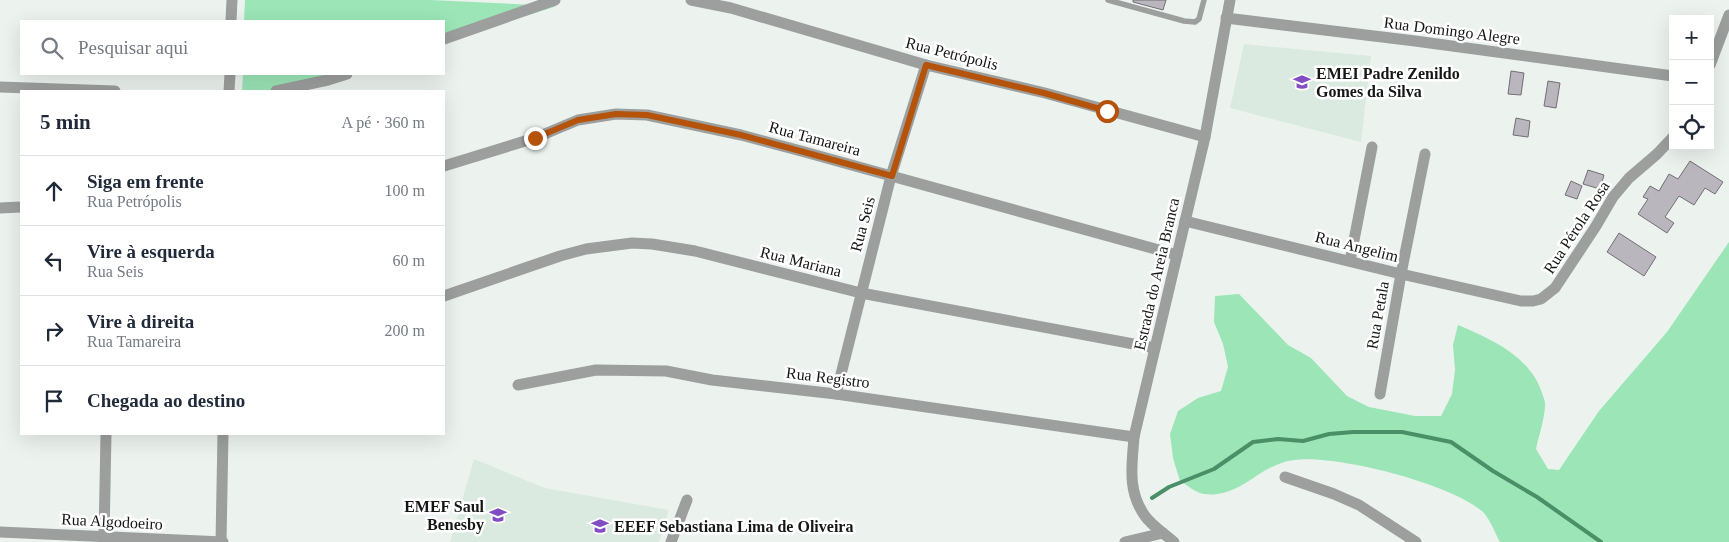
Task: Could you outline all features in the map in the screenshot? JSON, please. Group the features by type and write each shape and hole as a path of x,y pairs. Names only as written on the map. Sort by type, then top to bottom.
{"street":[{"path":"231,20 232,0"},
{"path":"445,39 555,0"},
{"name":"Rua Petrópolis","path":"690,0 740,10 926,65 1044,93 1205,138"},
{"name":"Estrada do Areia Branca","path":"1174,542 1146,517 1133,492 1131,480 1134,437 1205,138 1230,0"},
{"path":"1712,60 1729,15"},
{"name":"Rua Domingo Alegre","path":"1226,18 1669,75"},
{"name":"Rua Seis","path":"836,394 892,176 926,65"},
{"path":"229,90 230,75"},
{"path":"281,90 344,75"},
{"path":"0,87 86,90"},
{"name":"Rua Tamareira","path":"445,166 535,138 578,120 616,114 647,115 698,125 801,151 1177,255"},
{"name":"Rua Pérola Rosa","path":"1521,301 1541,299 1555,288 1613,197 1629,178 1669,141"},
{"path":"1350,261 1372,147"},
{"name":"Rua Petala","path":"1380,394 1425,154"},
{"path":"0,208 20,208"},
{"name":"Rua Angelim","path":"1185,221 1401,274 1521,301"},
{"name":"Rua Mariana","path":"445,296 560,256 586,249 632,243 696,251 861,293 1155,348"},
{"name":"Rua Registro","path":"518,385 596,370 666,371 712,380 836,394 1134,437"},
{"path":"104,538 106,435"},
{"path":"222,542 224,435"},
{"path":"1285,476 1359,505 1416,542"},
{"path":"671,542 687,500"},
{"name":"Rua Algodoeiro","path":"0,532 222,542"},
{"path":"1125,542 1163,533"}],"lane":[{"path":"1108,0 1184,21 1195,22 1201,16 1204,0"}],"shaded area":[{"name":"EMEI Padre Zenildo Gomes da Silva","path":"1244,44 1371,56 1361,142 1230,108"},
{"path":"474,459 545,488 669,510 659,542 450,542"}],"green space":[{"path":"245,0 431,0 557,6 445,41 445,20 244,20"},
{"path":"243,75 334,75 276,90 242,90"},
{"path":"1729,242 1729,542 1500,542 1483,512 1468,501 1446,491 1393,473 1364,466 1313,459 1282,463 1240,486 1217,494 1204,494 1195,491 1180,481 1173,458 1170,434 1178,411 1198,398 1221,391 1228,367 1223,344 1214,322 1215,296 1239,294 1288,345 1311,358 1347,396 1369,407 1415,416 1441,416 1452,394 1455,370 1453,345 1458,325 1483,336 1508,350 1519,359 1536,380 1543,397 1545,409 1536,449 1548,469 1559,470 1599,411 1667,332"}],"building":[{"path":"1133,0 1166,0 1163,10 1133,2"},
{"path":"1511,71 1524,73 1521,95 1508,94"},
{"path":"1548,81 1560,83 1556,108 1544,106"},
{"path":"1516,118 1530,121 1528,137 1513,135"},
{"path":"1690,161 1723,182 1715,194 1705,188 1694,205 1679,196 1665,217 1674,223 1667,233 1638,214 1648,199 1643,197 1650,186 1659,191 1669,174 1678,179"},
{"path":"1588,170 1604,175 1600,189 1583,184"},
{"path":"1571,181 1582,186 1577,199 1565,195"},
{"path":"1619,233 1656,257 1644,276 1607,252"}],"waterway":[{"path":"1152,498 1169,487 1214,469 1253,442 1278,439 1303,441 1329,434 1353,432 1402,432 1451,442 1493,471 1537,497 1601,542"}],"place":[{"name":"EMEI Padre Zenildo Gomes da Silva","path":"1302,82"},
{"name":"EMEF Saul Benesby","path":"498,515"},
{"name":"EEEF Sebastiana Lima de Oliveira","path":"600,526"}],"route":[{"path":"535,138 578,120 616,114 647,115 741,135 892,176 926,65 1044,93 1107,111"}]}
